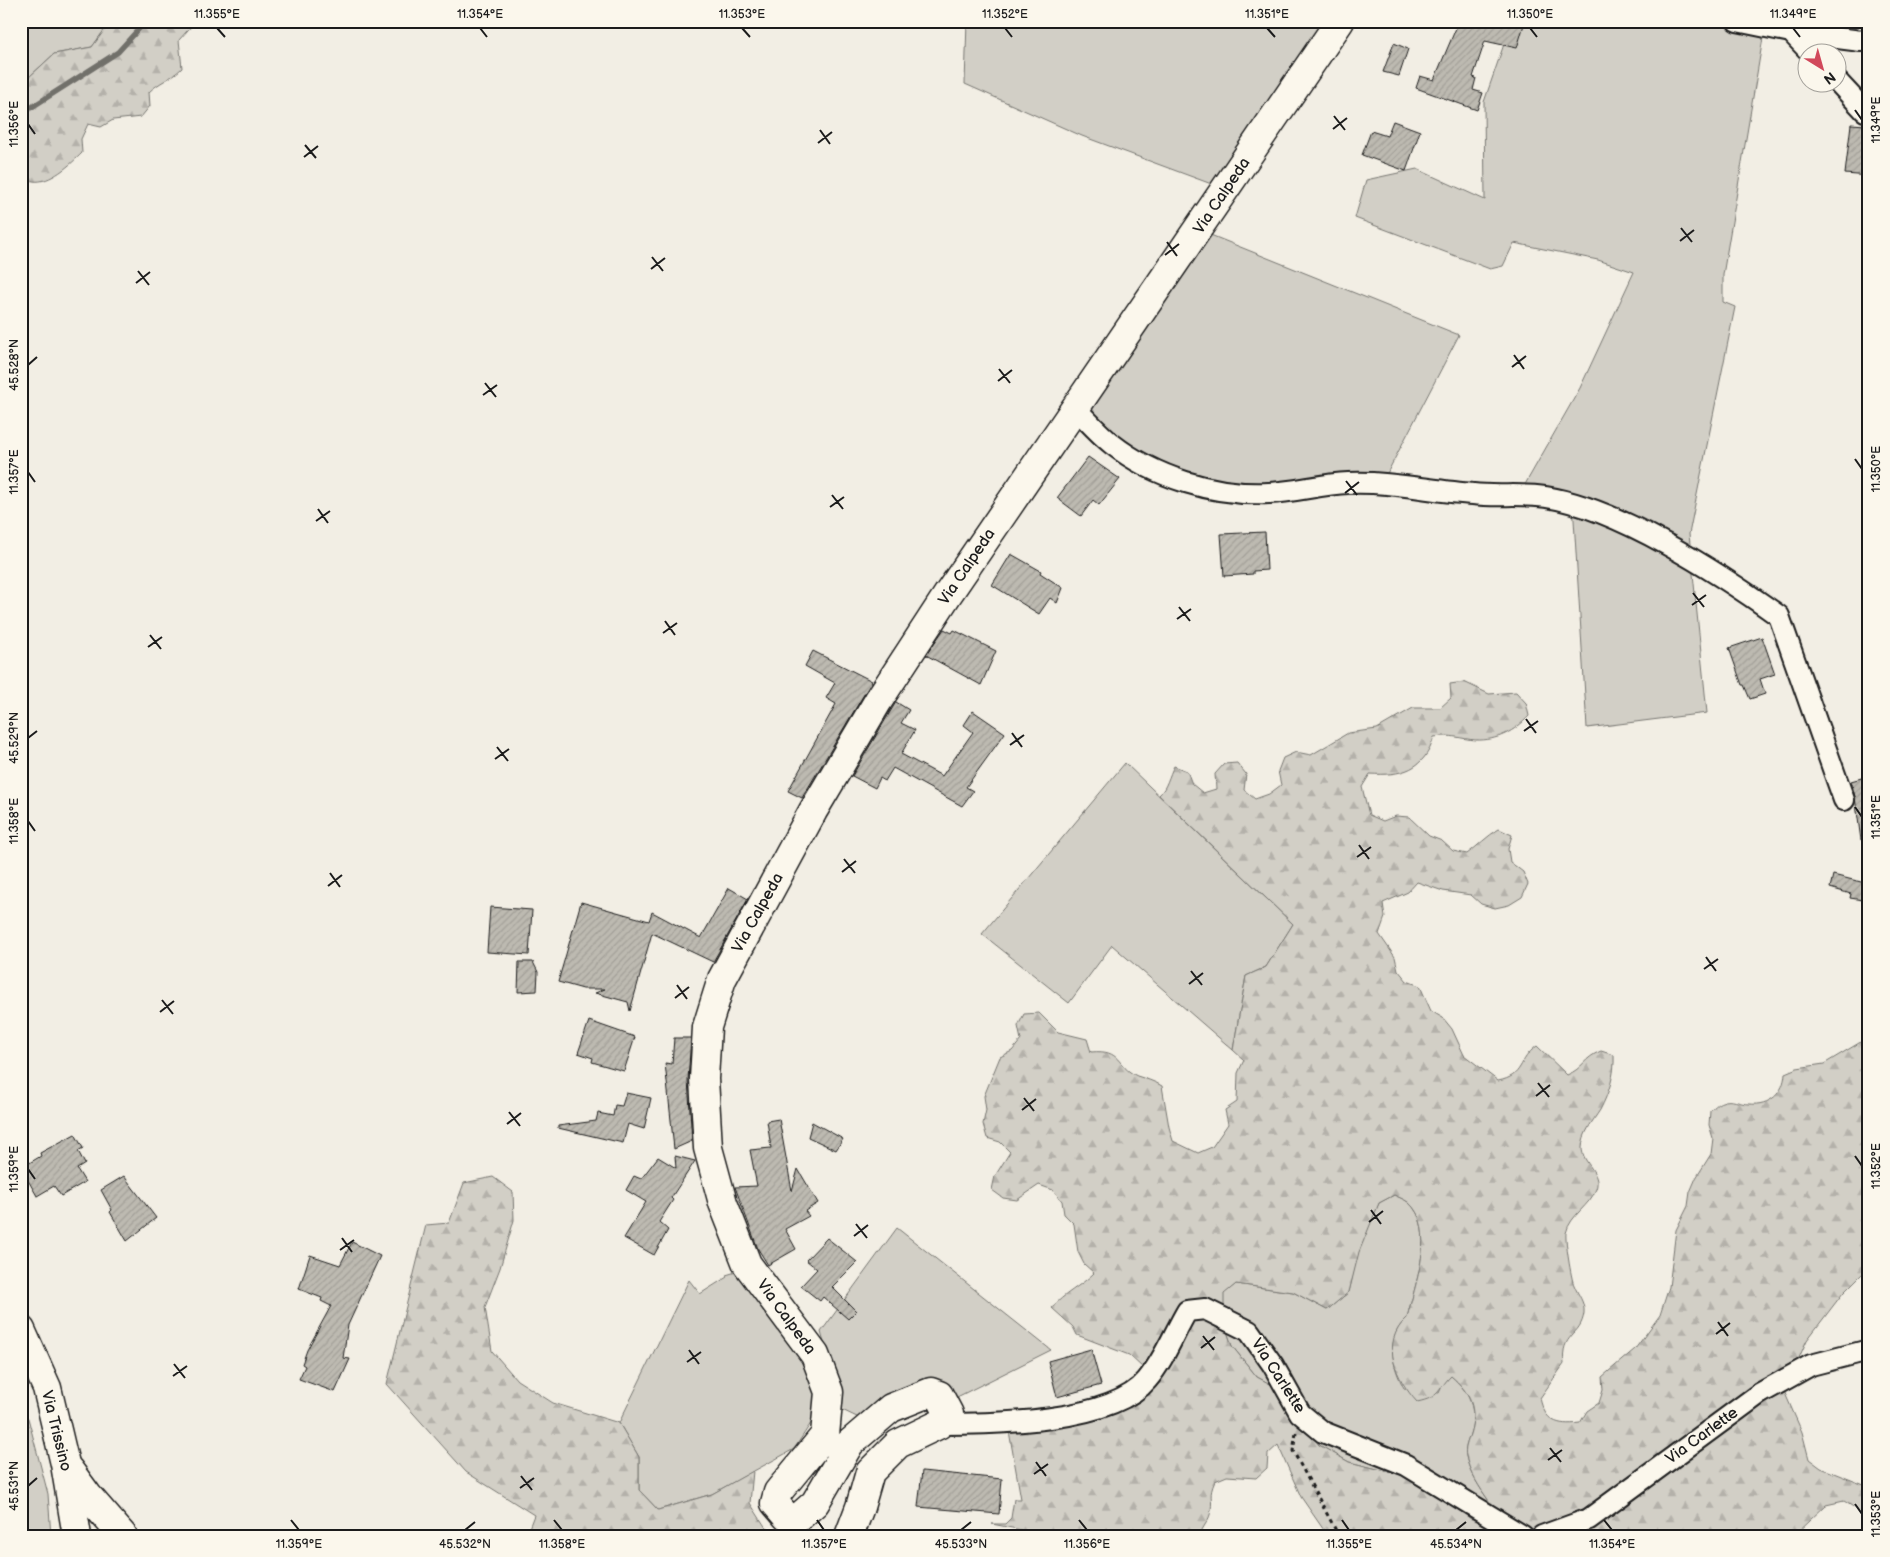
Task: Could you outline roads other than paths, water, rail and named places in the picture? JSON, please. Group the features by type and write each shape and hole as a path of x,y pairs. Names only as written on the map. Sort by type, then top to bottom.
{"street":[{"name":"Via Calpeda","path":"940,1424 949,1414 939,1395 932,1392 891,1408 850,1443 814,1503 798,1518 787,1517 775,1503 778,1492 825,1435 829,1392 815,1355 747,1264 722,1203 708,1148 704,1079 707,1027 722,979 813,811 878,701 948,594 1340,21"},
{"path":"1737,21 1791,32 1861,40 1869,39"},
{"path":"1791,32 1800,42"},
{"path":"1847,92 1865,111"},
{"path":"1076,409 1111,444 1158,474 1208,489 1268,494 1347,483 1407,485 1474,495 1545,496 1590,508 1659,541 1779,616 1844,800"},
{"name":"Via Carlette","path":"940,1424 1076,1415 1125,1398 1147,1381 1187,1310 1205,1309 1249,1331 1273,1365 1300,1413 1324,1432 1406,1464 1523,1536"},
{"name":"Via Trissino","path":"21,1330 47,1388 65,1464 77,1536"},
{"name":"Via Carlette","path":"1542,1536 1590,1519 1759,1394 1811,1365 1869,1350"},
{"path":"849,1536 870,1472 898,1444 940,1424"},
{"path":"65,1464 88,1496 123,1536"}],"waterway":[{"path":"21,114 118,52 146,21"}]}
